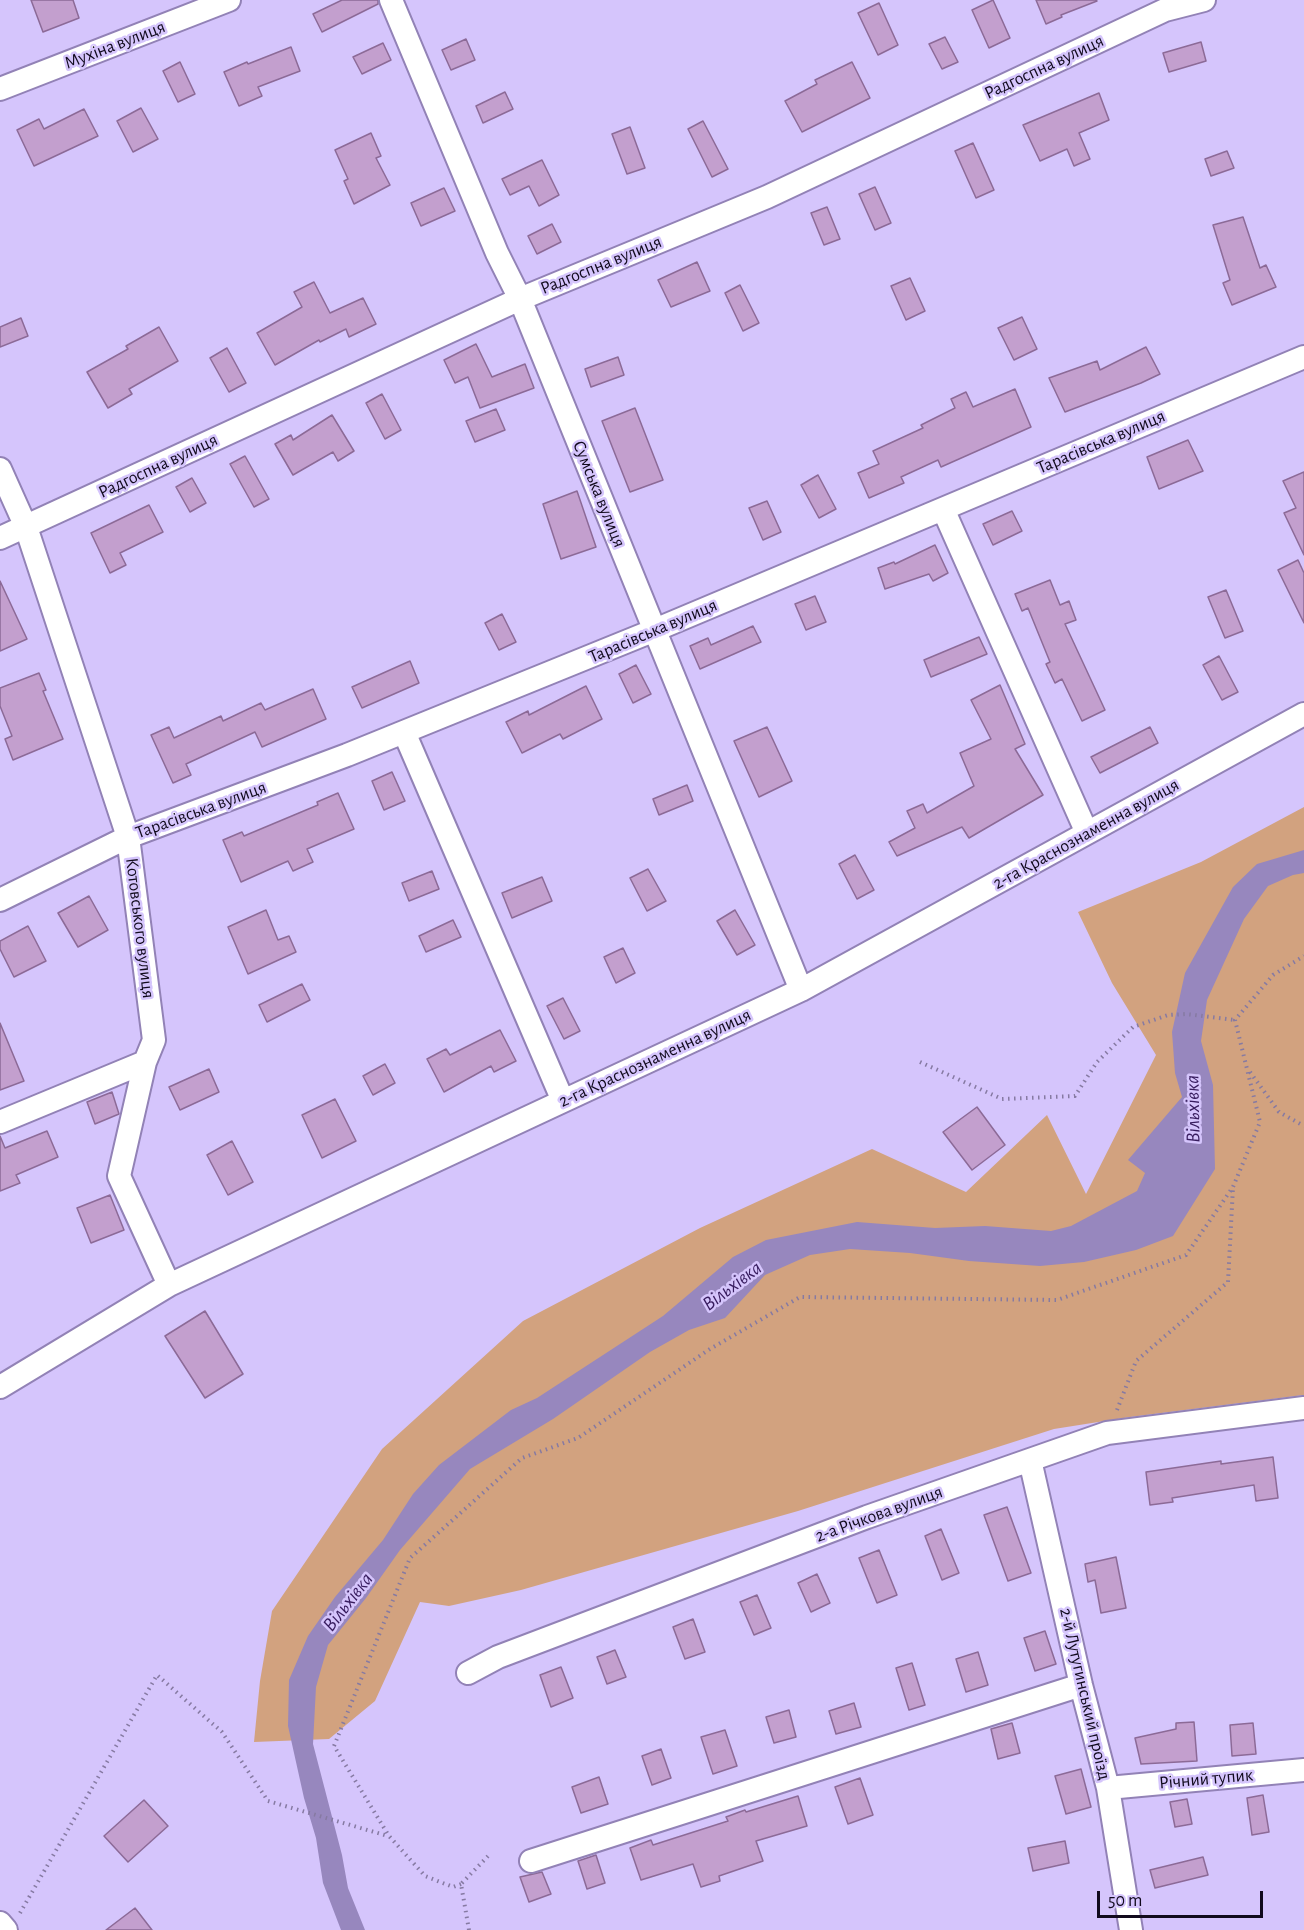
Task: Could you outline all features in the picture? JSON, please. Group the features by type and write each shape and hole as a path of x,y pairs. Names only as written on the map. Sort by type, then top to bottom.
{"street":[{"name":"Мухіна вулиця","path":"0,89 229,0"},
{"name":"Сумська вулиця","path":"391,0 497,254 520,299 801,990"},
{"name":"Радгоспна вулиця","path":"0,538 520,299 767,196 1166,10 1204,0"},
{"name":"Тарасівська вулиця","path":"0,900 128,837 336,760 655,630 1304,357"},
{"name":"Котовського вулиця","path":"0,469 26,527 128,837 154,1040 145,1062 119,1176 169,1285"},
{"path":"943,509 1087,833"},
{"name":"2-га Краснознаменна вулиця","path":"0,1387 169,1285 801,990 1304,714"},
{"path":"404,732 563,1101"},
{"path":"0,1122 145,1062"},
{"name":"2-а Річкова вулиця","path":"468,1672 498,1657 867,1517 1107,1433 1304,1408"},
{"name":"2-й Лутугинський проїзд","path":"1030,1460 1081,1684 1108,1788 1131,1930"},
{"path":"531,1862 1081,1684"},
{"name":"Річний тупик","path":"1108,1788 1304,1770"}],"path":[{"path":"1235,1020 1273,975 1304,956"},
{"path":"920,1062 1002,1099 1075,1096 1097,1062 1133,1027 1167,1015 1186,1014 1235,1020"},
{"path":"491,1853 461,1884 453,1887 425,1876 389,1836 334,1746 410,1558 522,1458 578,1438 710,1349 800,1297 1057,1300 1186,1255 1233,1187 1260,1122 1235,1020"},
{"path":"1248,1069 1279,1112 1304,1126"},
{"path":"1107,1433 1136,1361 1228,1282 1233,1187"},
{"path":"8,1924 157,1675 222,1732 268,1801 389,1836"},
{"path":"461,1884 469,1930"}],"shaded area":[{"path":"1304,807 1304,1395 1054,1429 798,1511 521,1590 449,1606 420,1602 375,1701 329,1739 254,1742 260,1681 272,1611 382,1449 523,1321 700,1228 872,1149 966,1192 1047,1115 1086,1194 1156,1055 1112,983 1078,912 1201,862"}],"water":[{"name":"Вільхівка","path":"1304,850 1304,873 1293,875 1268,886 1244,919 1207,1000 1201,1041 1213,1085 1215,1169 1173,1236 1136,1250 1084,1262 1040,1266 850,1249 810,1255 765,1275 725,1318 689,1330 650,1352 553,1419 470,1469 400,1550 366,1598 328,1645 316,1687 313,1744 342,1855 348,1888 365,1930 341,1930 323,1883 316,1838 304,1798 288,1726 289,1680 308,1636 335,1597 383,1540 413,1494 439,1465 511,1410 537,1398 663,1316 733,1257 766,1240 857,1222 935,1228 985,1226 1051,1231 1071,1226 1137,1191 1145,1173 1128,1160 1182,1097 1175,1073 1172,1032 1185,973 1233,887 1257,864"}],"building":[{"path":"31,0 73,0 79,18 43,32"},
{"path":"342,0 378,0 378,4 322,32 313,14"},
{"path":"993,0 1010,38 989,48 972,10"},
{"path":"1036,0 1097,1 1061,15 1062,17 1046,24"},
{"path":"879,3 898,45 878,55 858,13"},
{"path":"945,37 958,62 942,69 929,44"},
{"path":"466,39 475,60 451,70 442,50"},
{"path":"1201,42 1206,61 1169,72 1163,53"},
{"path":"383,43 391,60 362,74 353,57"},
{"path":"291,47 300,71 258,87 262,96 239,106 224,72"},
{"path":"180,62 195,94 178,102 163,71"},
{"path":"852,62 870,98 802,132 785,101 817,84 815,80"},
{"path":"505,92 513,109 483,123 476,106"},
{"path":"1099,93 1109,120 1079,133 1090,159 1074,166 1067,149 1040,161 1023,125"},
{"path":"141,108 158,139 133,152 117,121"},
{"path":"84,109 98,136 34,166 17,130 39,119 44,129"},
{"path":"703,121 728,169 712,177 688,129"},
{"path":"630,127 645,168 627,174 612,134"},
{"path":"371,133 381,156 376,158 390,185 354,204 344,181 348,179 335,150"},
{"path":"973,143 994,190 976,198 955,151"},
{"path":"1227,151 1234,168 1211,176 1205,159"},
{"path":"542,160 559,195 539,206 529,186 510,195 502,179"},
{"path":"875,187 891,223 875,230 859,194"},
{"path":"444,188 455,211 421,226 411,203"},
{"path":"827,207 840,239 824,245 811,213"},
{"path":"1243,217 1260,268 1266,265 1276,287 1232,305 1223,283 1230,280 1213,225"},
{"path":"552,224 561,242 537,254 528,236"},
{"path":"697,262 710,291 671,307 658,280"},
{"path":"910,278 925,311 906,320 891,286"},
{"path":"314,282 330,313 363,298 376,324 349,337 346,329 320,342 319,340 275,365 257,333 302,307 294,292"},
{"path":"740,285 759,323 743,331 725,293"},
{"path":"1022,317 1037,349 1014,360 998,328"},
{"path":"21,318 28,336 0,347 0,327"},
{"path":"159,327 178,361 129,389 132,394 108,408 87,372 128,349 126,346"},
{"path":"476,344 492,377 525,364 534,388 480,408 468,377 455,383 444,360"},
{"path":"1146,347 1160,374 1065,412 1049,378 1097,361 1100,370"},
{"path":"227,348 246,383 229,392 210,358"},
{"path":"618,357 624,375 591,387 585,369"},
{"path":"1015,389 1031,427 941,467 938,460 901,477 904,483 869,498 858,473 879,464 873,451 923,428 921,425 955,408 951,399 966,392 973,407"},
{"path":"382,394 401,430 385,439 366,403"},
{"path":"635,408 663,480 630,492 602,421"},
{"path":"496,409 505,430 475,442 466,421"},
{"path":"332,415 354,451 338,461 333,452 293,475 275,444 291,435 293,440"},
{"path":"1188,440 1203,471 1159,489 1147,457"},
{"path":"245,456 269,499 254,507 230,464"},
{"path":"1304,472 1304,555 1284,513 1296,508 1283,481"},
{"path":"818,475 836,509 819,518 801,485"},
{"path":"192,478 206,503 190,512 176,487"},
{"path":"577,491 596,547 561,559 543,504"},
{"path":"767,501 781,532 763,540 749,508"},
{"path":"149,505 163,532 120,553 126,565 110,573 91,533"},
{"path":"1012,511 1022,531 993,545 983,524"},
{"path":"935,545 948,573 933,581 929,574 885,589 878,568 894,562 895,564"},
{"path":"1298,560 1304,573 1304,623 1278,570"},
{"path":"1050,580 1060,605 1069,601 1076,620 1065,624 1105,710 1082,721 1062,679 1055,683 1046,664 1050,662 1028,608 1022,611 1015,594"},
{"path":"0,581 27,639 0,651"},
{"path":"1226,590 1243,631 1225,638 1208,597"},
{"path":"815,596 826,622 806,630 795,604"},
{"path":"502,614 516,642 499,650 485,623"},
{"path":"753,626 761,642 700,669 690,646 708,638 711,645"},
{"path":"979,637 987,654 931,677 924,660"},
{"path":"1219,656 1238,692 1222,700 1203,665"},
{"path":"410,661 419,683 362,708 352,687"},
{"path":"636,665 651,694 633,703 619,674"},
{"path":"39,673 46,690 43,691 63,739 13,760 5,739 12,736 0,706 0,688"},
{"path":"1000,685 1025,744 1015,749 1043,795 969,838 962,827 897,856 889,842 915,828 907,811 923,804 927,813 974,786 960,753 991,739 971,700"},
{"path":"586,686 602,719 563,739 560,734 522,753 506,722 528,711 529,715"},
{"path":"313,689 326,719 262,747 255,732 186,764 191,775 173,783 151,735 169,727 174,738 221,716 223,721 261,703 265,710"},
{"path":"767,727 792,781 759,797 734,741"},
{"path":"1150,727 1158,743 1100,773 1091,757"},
{"path":"392,772 405,801 384,810 372,781"},
{"path":"687,785 693,801 659,815 653,799"},
{"path":"338,793 354,829 307,849 313,862 293,871 288,861 241,882 223,840 242,832 244,836 318,805 317,802"},
{"path":"855,855 874,890 857,899 839,864"},
{"path":"648,869 666,901 647,911 630,878"},
{"path":"432,871 439,889 409,901 402,883"},
{"path":"542,877 552,901 512,918 502,893"},
{"path":"89,896 108,930 78,947 58,913"},
{"path":"266,910 278,940 289,936 296,952 248,974 228,927"},
{"path":"735,910 755,945 737,955 717,921"},
{"path":"453,920 461,937 426,952 419,936"},
{"path":"28,926 46,961 14,977 0,949 0,941"},
{"path":"623,948 635,973 616,983 604,957"},
{"path":"302,984 310,1000 267,1022 259,1005"},
{"path":"563,998 580,1031 564,1039 547,1006"},
{"path":"0,1023 24,1081 0,1090"},
{"path":"500,1030 516,1061 494,1072 491,1066 444,1092 427,1059 446,1049 450,1055"},
{"path":"385,1064 395,1083 373,1095 363,1076"},
{"path":"209,1069 219,1092 180,1110 169,1087"},
{"path":"112,1092 119,1114 95,1124 87,1102"},
{"path":"335,1099 356,1141 322,1158 302,1115"},
{"path":"977,1107 1005,1145 972,1170 943,1132"},
{"path":"47,1131 58,1157 16,1175 20,1183 0,1191 0,1136 5,1148"},
{"path":"232,1141 253,1182 228,1195 207,1155"},
{"path":"110,1195 124,1230 91,1243 77,1208"},
{"path":"205,1311 243,1374 205,1398 165,1336"},
{"path":"1273,1457 1278,1498 1256,1501 1254,1485 1172,1498 1173,1502 1150,1505 1146,1472 1221,1461 1221,1464"},
{"path":"1007,1507 1031,1573 1008,1581 984,1515"},
{"path":"941,1529 959,1573 942,1580 925,1536"},
{"path":"879,1550 897,1595 877,1603 859,1558"},
{"path":"1116,1557 1126,1608 1101,1613 1095,1580 1088,1582 1085,1564"},
{"path":"817,1574 830,1603 811,1612 798,1583"},
{"path":"757,1595 771,1628 754,1635 740,1602"},
{"path":"693,1619 705,1652 685,1659 673,1627"},
{"path":"1045,1631 1056,1664 1035,1671 1024,1638"},
{"path":"615,1650 626,1677 607,1684 597,1657"},
{"path":"978,1652 988,1685 966,1692 956,1659"},
{"path":"912,1663 925,1705 909,1710 896,1668"},
{"path":"561,1667 573,1698 551,1707 540,1675"},
{"path":"854,1703 861,1727 836,1734 829,1711"},
{"path":"789,1710 796,1737 774,1743 766,1717"},
{"path":"1194,1722 1197,1761 1141,1764 1135,1738 1176,1729 1176,1723"},
{"path":"1012,1723 1020,1753 998,1759 991,1729"},
{"path":"1253,1723 1256,1754 1232,1756 1230,1725"},
{"path":"725,1730 737,1766 713,1774 701,1737"},
{"path":"661,1749 671,1778 652,1785 642,1756"},
{"path":"1081,1769 1091,1807 1066,1814 1055,1776"},
{"path":"599,1777 608,1804 581,1813 572,1787"},
{"path":"860,1778 873,1815 848,1824 835,1787"},
{"path":"1263,1795 1269,1832 1252,1835 1247,1798"},
{"path":"798,1796 807,1826 756,1841 763,1861 719,1876 720,1881 701,1887 693,1864 641,1880 630,1848 651,1840 653,1845 728,1821 726,1817 745,1810 746,1812"},
{"path":"1187,1799 1192,1824 1175,1827 1170,1802"},
{"path":"144,1800 168,1826 128,1862 104,1836"},
{"path":"1065,1841 1069,1863 1033,1871 1028,1848"},
{"path":"596,1855 605,1883 587,1889 578,1861"},
{"path":"1203,1857 1208,1875 1155,1888 1150,1870"},
{"path":"542,1872 551,1894 529,1902 520,1877"},
{"path":"135,1908 152,1930 106,1930"}]}
